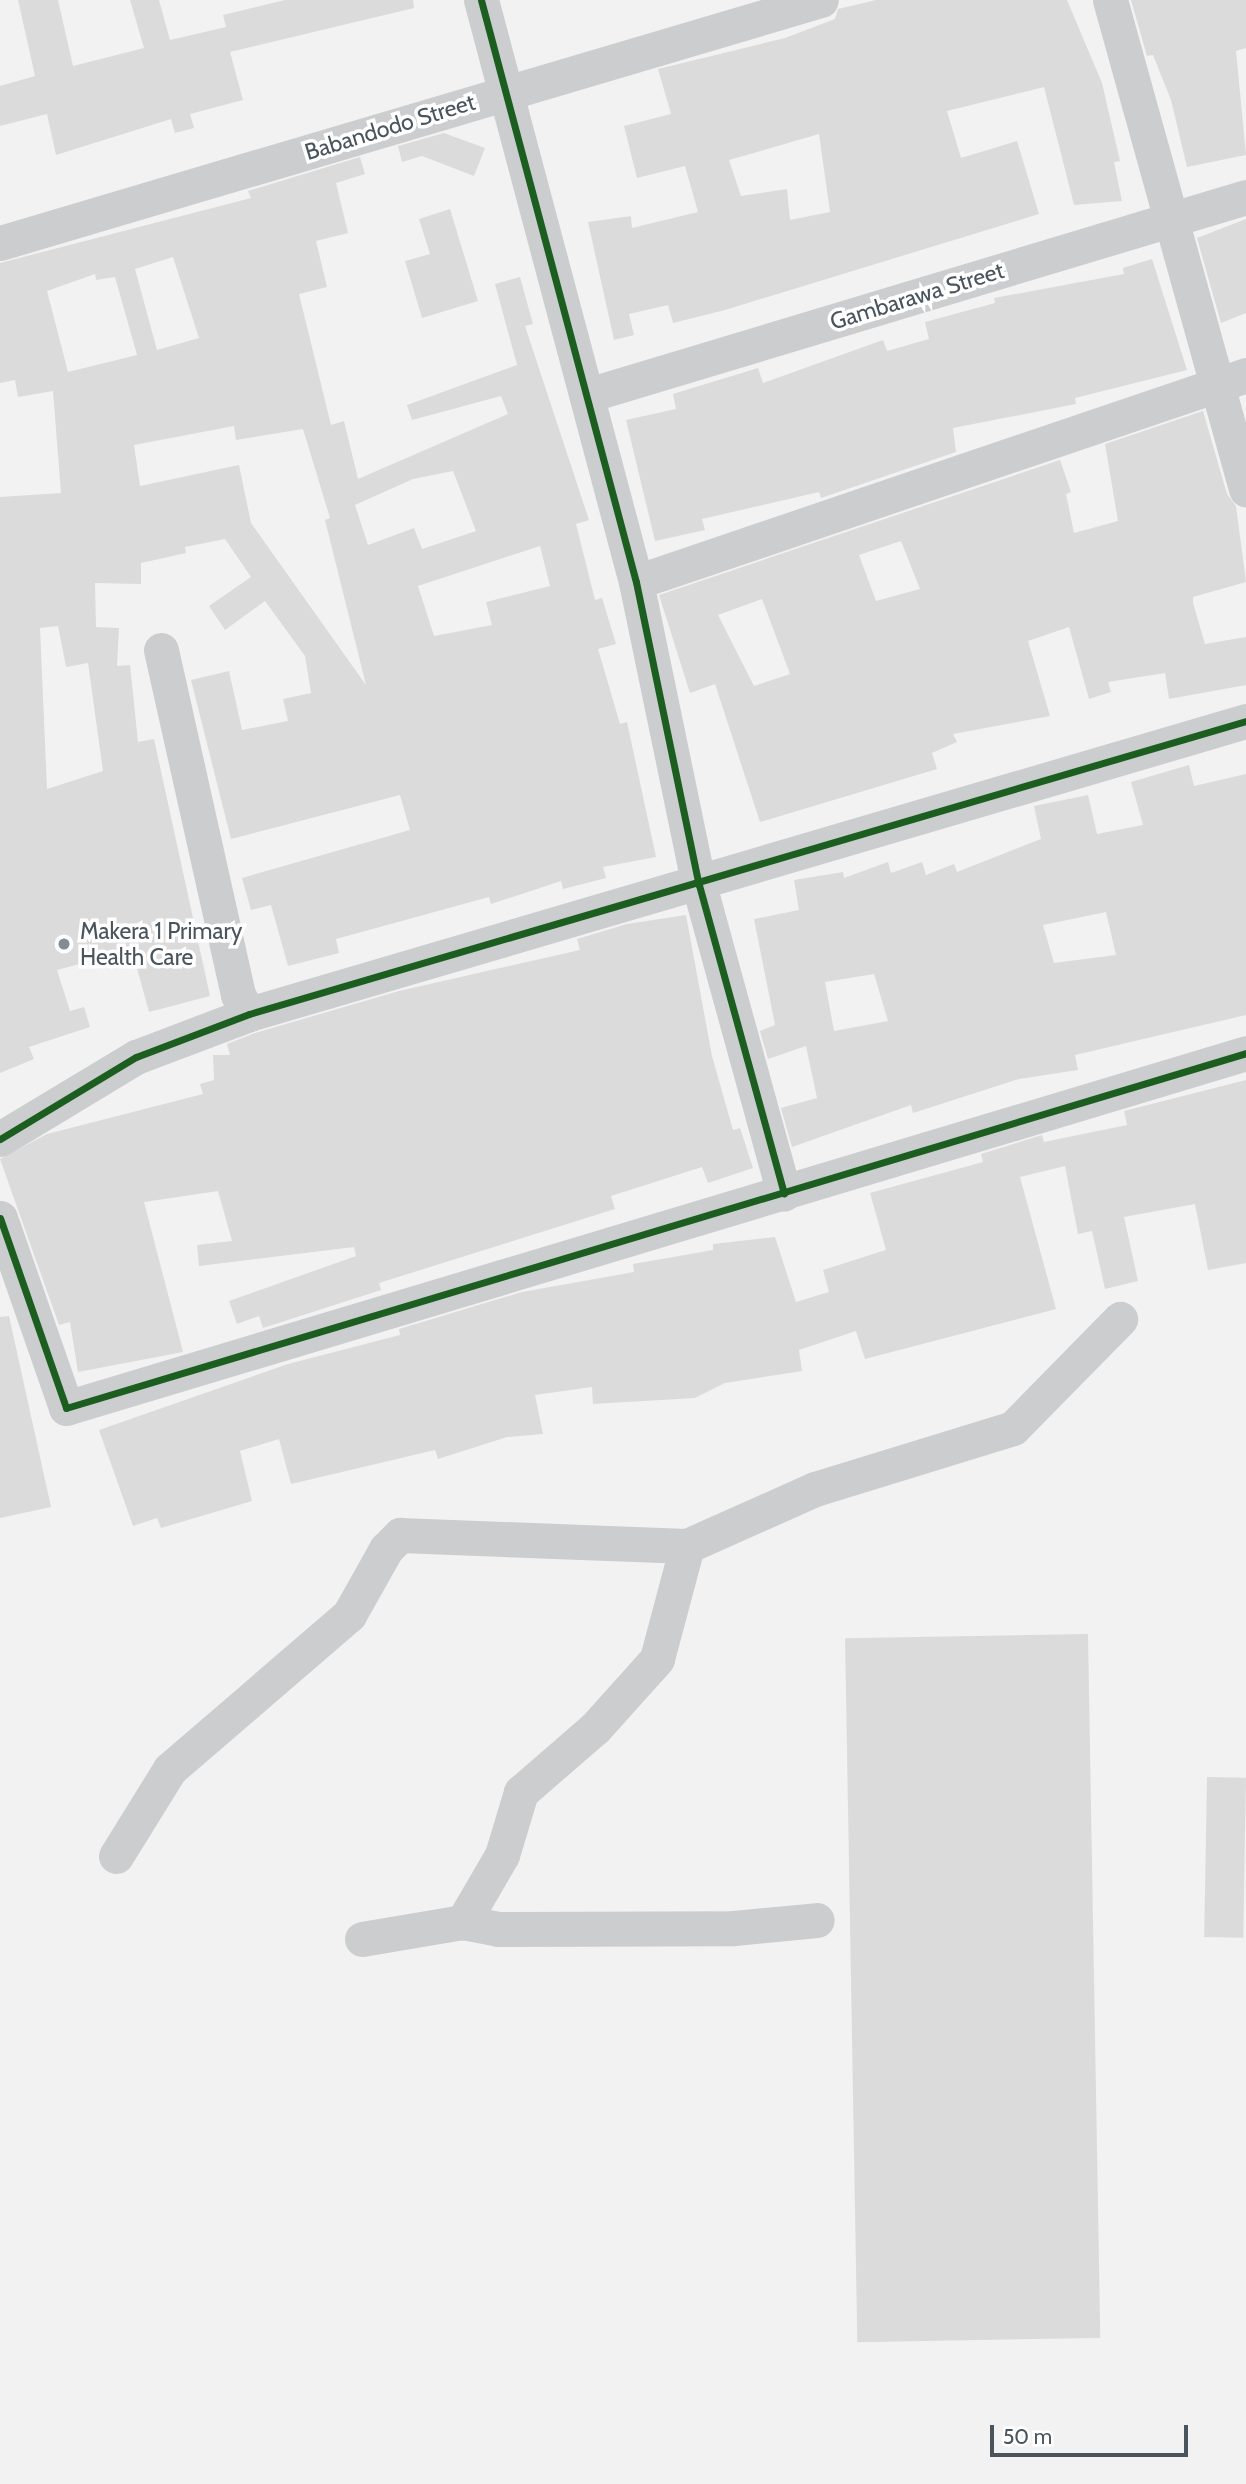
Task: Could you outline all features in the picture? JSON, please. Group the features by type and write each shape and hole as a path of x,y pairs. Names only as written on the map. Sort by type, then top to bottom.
{"street":[{"path":"481,0 509,92 636,582 699,884 784,1193"},
{"name":"Babandodo Street","path":"0,243 821,0"},
{"path":"1110,0 1175,217 1213,383 1246,489"},
{"name":"Gambarawa Street","path":"588,396 1246,197"},
{"path":"636,582 1213,383 1246,374"},
{"path":"161,650 238,995 250,1014"},
{"path":"0,1139 136,1057 250,1014 1246,721"},
{"path":"0,1218 66,1408 1246,1053"},
{"path":"116,1856 170,1769 349,1615 386,1549 400,1535 687,1546 815,1489 1013,1428 1120,1320"},
{"path":"463,1922 502,1855 521,1792 595,1728 657,1660 687,1546"},
{"path":"362,1939 463,1922 499,1929 734,1928 817,1920"}],"building":[{"path":"18,0 58,0 73,66 144,48 130,0 159,0 170,40 226,27 223,15 285,0 413,0 414,8 230,52 243,100 190,114 194,128 175,133 171,119 56,155 47,114 0,126 0,86 35,76"},
{"path":"876,0 1067,0 1102,83 1120,161 1114,162 1122,201 1074,205 1044,87 947,111 961,158 1017,141 1039,214 725,310 673,323 668,305 629,314 634,335 614,340 588,222 631,216 632,228 698,212 685,166 637,178 624,126 671,114 658,69 785,38 835,19 838,9","holes":["819,134 830,212 790,220 787,189 741,196 729,160"]},
{"path":"1131,0 1246,0 1246,48 1236,51 1246,155 1187,167 1171,100 1153,55 1147,56"},
{"path":"444,133 485,148 474,176 422,156 402,162 398,146"},
{"path":"360,157 365,174 336,183 348,233 316,241 327,287 299,294 331,425 344,421 358,479 508,414 501,396 412,420 407,405 517,365 495,284 520,277 533,324 525,326 589,520 576,524 595,600 602,598 616,644 598,649 620,724 627,722 656,857 603,867 606,878 563,889 561,881 491,904 489,897 336,939 339,953 288,966 271,905 251,910 242,878 410,830 400,795 231,839 191,680 229,671 242,730 288,721 283,699 311,693 305,656 265,601 225,630 209,606 251,577 225,539 185,547 186,553 141,563 141,584 95,583 96,627 119,628 117,666 130,665 138,742 154,739 210,996 149,1012 132,950 57,970 70,1011 84,1007 90,1027 29,1047 34,1059 0,1073 0,497 61,493 53,391 18,397 15,380 0,383 0,263 251,198 248,191","holes":["173,257 199,338 157,350 135,269","95,274 96,280 115,277 137,355 68,372 47,291","234,426 236,440 303,429 330,518 325,520 366,685 251,523 239,465 140,486 134,445","453,471 476,531 422,549 414,528 368,545 355,505 413,479","540,546 550,586 486,602 492,625 434,636 418,586","58,626 66,667 88,663 103,771 47,789 40,628"]},
{"path":"450,209 478,301 422,318 405,261 430,254 419,219"},
{"path":"1246,219 1246,313 1221,323 1197,238"},
{"path":"1152,259 1187,370 1075,398 1076,404 953,428 956,452 821,498 819,492 702,519 705,530 655,541 626,420 676,409 673,394 758,368 763,383 883,340 887,351 929,339 925,322 995,303 994,298 1124,274 1123,268"},
{"path":"1203,411 1227,494 1236,506 1246,582 1193,597 1193,603 1205,644 1246,637 1246,685 1169,699 1165,673 1108,682 1111,692 1089,699 1069,627 1028,641 1050,716 953,734 957,742 932,753 937,769 760,822 715,684 690,693 659,595 1060,460 1071,492 1066,494 1074,533 1118,521 1105,444","holes":["901,541 920,589 876,601 859,555","762,599 790,674 754,686 718,615"]},
{"path":"1189,765 1194,786 1246,774 1246,1015 1075,1055 1078,1070 1019,1079 913,1113 911,1105 792,1147 781,1108 817,1098 806,1046 768,1059 760,1031 775,1025 754,919 799,910 794,880 843,872 844,878 888,862 891,873 922,862 926,875 954,864 957,872 1041,839 1034,806 1088,795 1097,834 1143,825 1131,782","holes":["1106,912 1116,955 1054,963 1043,925","874,974 888,1021 834,1031 825,982"]},
{"path":"686,915 712,1056 733,1130 740,1128 753,1168 708,1183 702,1167 611,1196 615,1209 379,1283 381,1290 263,1328 259,1316 237,1324 229,1301 356,1256 354,1247 199,1266 197,1245 232,1241 218,1191 144,1202 183,1352 78,1372 70,1322 59,1325 0,1159 47,1134 203,1094 200,1084 214,1080 213,1055 230,1055 227,1044 255,1033 399,991 580,950 577,939 627,924"},
{"path":"1246,1080 1246,1263 1208,1270 1195,1204 1124,1217 1138,1281 1105,1289 1092,1231 1078,1234 1065,1166 1020,1177 1056,1309 865,1359 856,1331 799,1350 802,1371 725,1383 695,1398 593,1404 592,1387 535,1395 543,1434 507,1437 438,1459 435,1450 291,1484 279,1439 240,1451 252,1501 161,1528 157,1518 133,1526 99,1430 288,1364 400,1335 399,1329 522,1292 634,1272 633,1264 713,1250 713,1244 775,1237 796,1302 829,1292 823,1270 886,1250 870,1193 983,1162 981,1154 1042,1135 1044,1142 1127,1125 1124,1111"},
{"path":"9,1316 51,1507 0,1518 0,1317"},
{"path":"1088,1634 1100,2338 857,2342 845,1638"},
{"path":"1207,1777 1246,1778 1243,1938 1204,1937"}],"cycle path":[{"path":"481,0 636,582 699,885 784,1193"},
{"path":"0,1139 136,1057 249,1014 1246,721"},
{"path":"0,1218 66,1408 1246,1053"}],"place":[{"name":"Makera 1 Primary Health Care","path":"64,944"}]}
